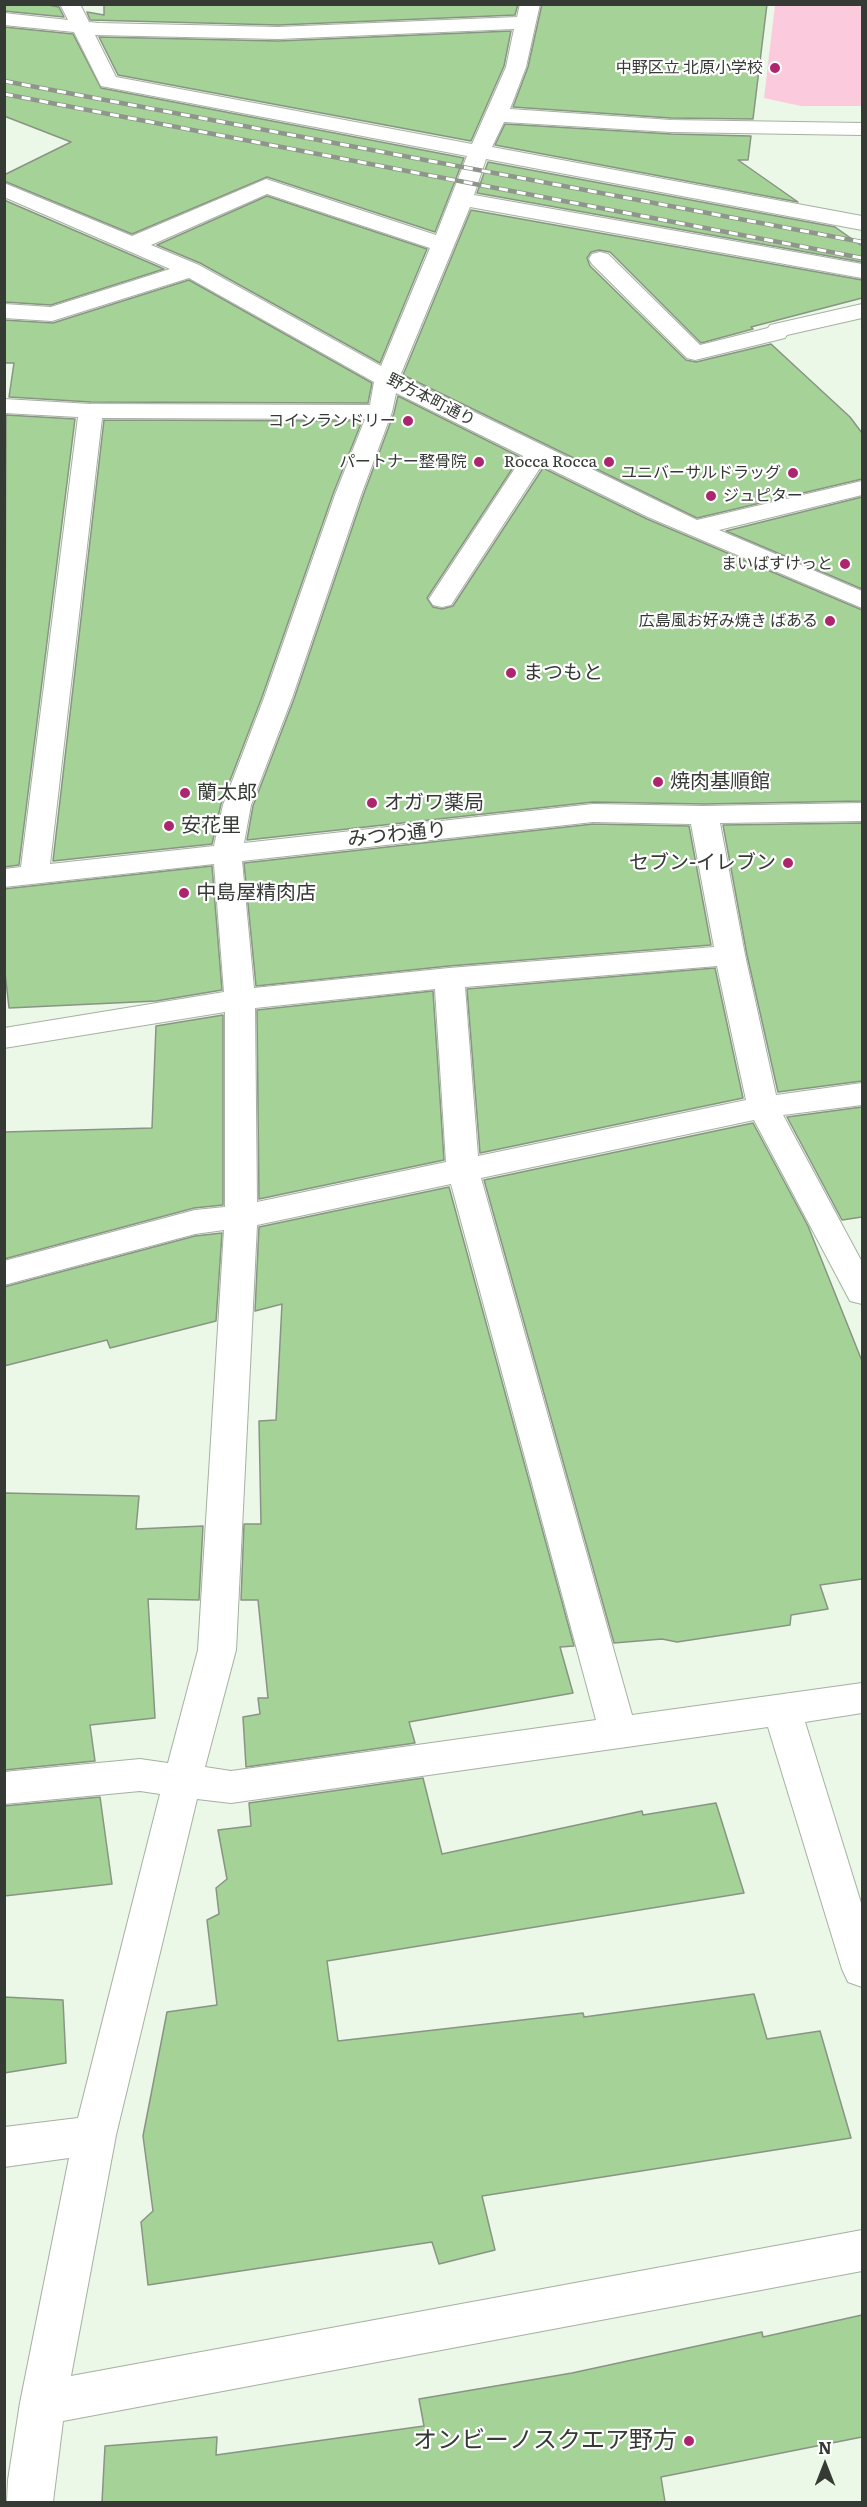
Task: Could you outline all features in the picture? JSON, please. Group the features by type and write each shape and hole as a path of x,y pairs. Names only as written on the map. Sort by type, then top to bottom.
{"street":[{"path":"70,4 108,82 862,224"},
{"path":"4,19 81,28 318,33 527,14 516,67 497,115 471,169 462,200 384,395 282,687 237,805 227,853 240,1000 241,1217 217,1650 95,2135 43,2403 31,2480 30,2502"},
{"path":"497,115 671,126 862,129"},
{"path":"134,244 266,186 444,246"},
{"name":"野方本町通り","path":"4,189 191,270 384,395 537,453 694,528 862,600"},
{"path":"462,200 862,271"},
{"path":"600,259 695,353 777,333 778,330 862,311"},
{"path":"4,311 52,314 191,270"},
{"path":"4,406 92,411 384,395"},
{"path":"34,875 92,411"},
{"path":"442,599 537,453"},
{"path":"694,528 862,488"},
{"name":"みつわ通り","path":"4,878 593,813 704,815 862,812"},
{"path":"704,815 730,955 763,1107 862,1292"},
{"path":"4,1038 240,1000 449,978 730,955"},
{"path":"449,978 463,1169 618,1731"},
{"path":"4,1273 195,1222 241,1217 763,1107 862,1094"},
{"path":"4,1788 140,1775 231,1787 862,1698"},
{"path":"782,1710 862,1969"},
{"path":"4,2147 95,2135"},
{"path":"43,2403 862,2251"}],"shaded area":[{"path":"775,5 862,5 862,106 801,106 764,98"}],"building":[{"path":"4,4 43,4 59,7 64,17 4,11"},
{"path":"104,4 518,4 515,15 278,25 90,20 87,12 104,15"},
{"path":"542,4 767,4 753,119 671,118 513,107 528,67"},
{"path":"4,27 73,34 101,88 464,158 435,232 267,177 132,234 4,181 4,175 71,142 4,116"},
{"path":"511,31 504,66 471,141 118,75 99,37 278,41"},
{"path":"505,124 671,134 751,136 748,160 738,160 798,202 495,145"},
{"path":"488,162 835,227 862,246 862,262 477,193"},
{"path":"267,196 427,249 380,363 200,263 157,245"},
{"path":"4,200 164,269 51,305 4,302"},
{"path":"471,210 862,280 862,298 751,327 753,329 701,343 610,252 599,250 591,252 587,258 590,266 686,360 696,362 771,344 850,417 862,433 862,479 697,518 403,375"},
{"path":"189,280 372,383 368,403 91,402 9,397 14,363 4,363 4,320 53,323"},
{"path":"398,396 520,457 427,598 433,607 442,609 453,606 543,468 647,519 862,610 862,801 704,804 593,802 247,840 253,806 294,699"},
{"path":"6,415 75,419 19,865 4,867"},
{"path":"104,420 362,421 333,494 262,697 221,804 212,844 53,861"},
{"path":"862,497 862,589 726,531"},
{"path":"862,823 862,1081 778,1092 747,955 723,825"},
{"path":"593,824 689,826 711,945 449,966 256,986 244,863"},
{"path":"212,866 222,990 156,1001 9,1008 4,964 4,889"},
{"path":"715,968 743,1098 480,1153 467,989"},
{"path":"433,991 444,1160 259,1199 257,1010"},
{"path":"223,1015 223,1205 194,1208 4,1259 4,1132 152,1128 156,1026"},
{"path":"862,1107 862,1217 842,1220 787,1117"},
{"path":"753,1123 808,1226 862,1361 862,1579 820,1585 828,1609 791,1615 790,1625 677,1642 662,1639 614,1643 484,1180"},
{"path":"449,1187 574,1646 560,1647 573,1693 409,1722 415,1743 246,1767 243,1717 260,1714 258,1698 268,1698 258,1600 241,1600 244,1524 261,1524 259,1421 276,1420 282,1304 255,1311 259,1227"},
{"path":"222,1233 216,1321 110,1348 107,1340 4,1366 4,1287 195,1236"},
{"path":"4,1493 139,1496 136,1529 203,1526 199,1600 148,1599 155,1718 90,1725 95,1761 4,1770"},
{"path":"423,1778 442,1854 642,1811 643,1815 716,1803 744,1893 327,1961 338,2041 583,2013 584,2017 754,1994 767,2039 820,2031 851,2138 482,2196 495,2250 439,2264 432,2242 148,2285 141,2222 153,2211 143,2136 167,2012 217,2005 207,1920 219,1914 216,1888 227,1879 218,1830 251,1826 249,1803"},
{"path":"100,1797 112,1884 4,1896 4,1806"},
{"path":"4,1997 63,2000 66,2063 4,2073"},
{"path":"862,2315 862,2437 661,2477 665,2502 102,2502 105,2446 217,2437 216,2455 424,2426 419,2399 572,2373 762,2332 763,2337"}],"railway":[{"path":"4,81 862,242"},
{"path":"4,94 862,258"}],"place":[{"name":"中野区立 北原小学校","path":"775,68"},
{"name":"コインランドリー","path":"408,421"},
{"name":"パートナー整骨院","path":"479,462"},
{"name":"Rocca Rocca","path":"609,462"},
{"name":"ユニバーサルドラッグ","path":"793,473"},
{"name":"ジュピター","path":"711,496"},
{"name":"まいばすけっと","path":"845,564"},
{"name":"広島風お好み焼き ばある","path":"830,621"},
{"name":"まつもと","path":"511,673"},
{"name":"焼肉基順館","path":"658,782"},
{"name":"蘭太郎","path":"185,793"},
{"name":"オガワ薬局","path":"372,803"},
{"name":"安花里","path":"169,826"},
{"name":"セブン-イレブン","path":"788,863"},
{"name":"中島屋精肉店","path":"184,893"},
{"name":"オンビーノスクエア野方","path":"689,2441"}]}
